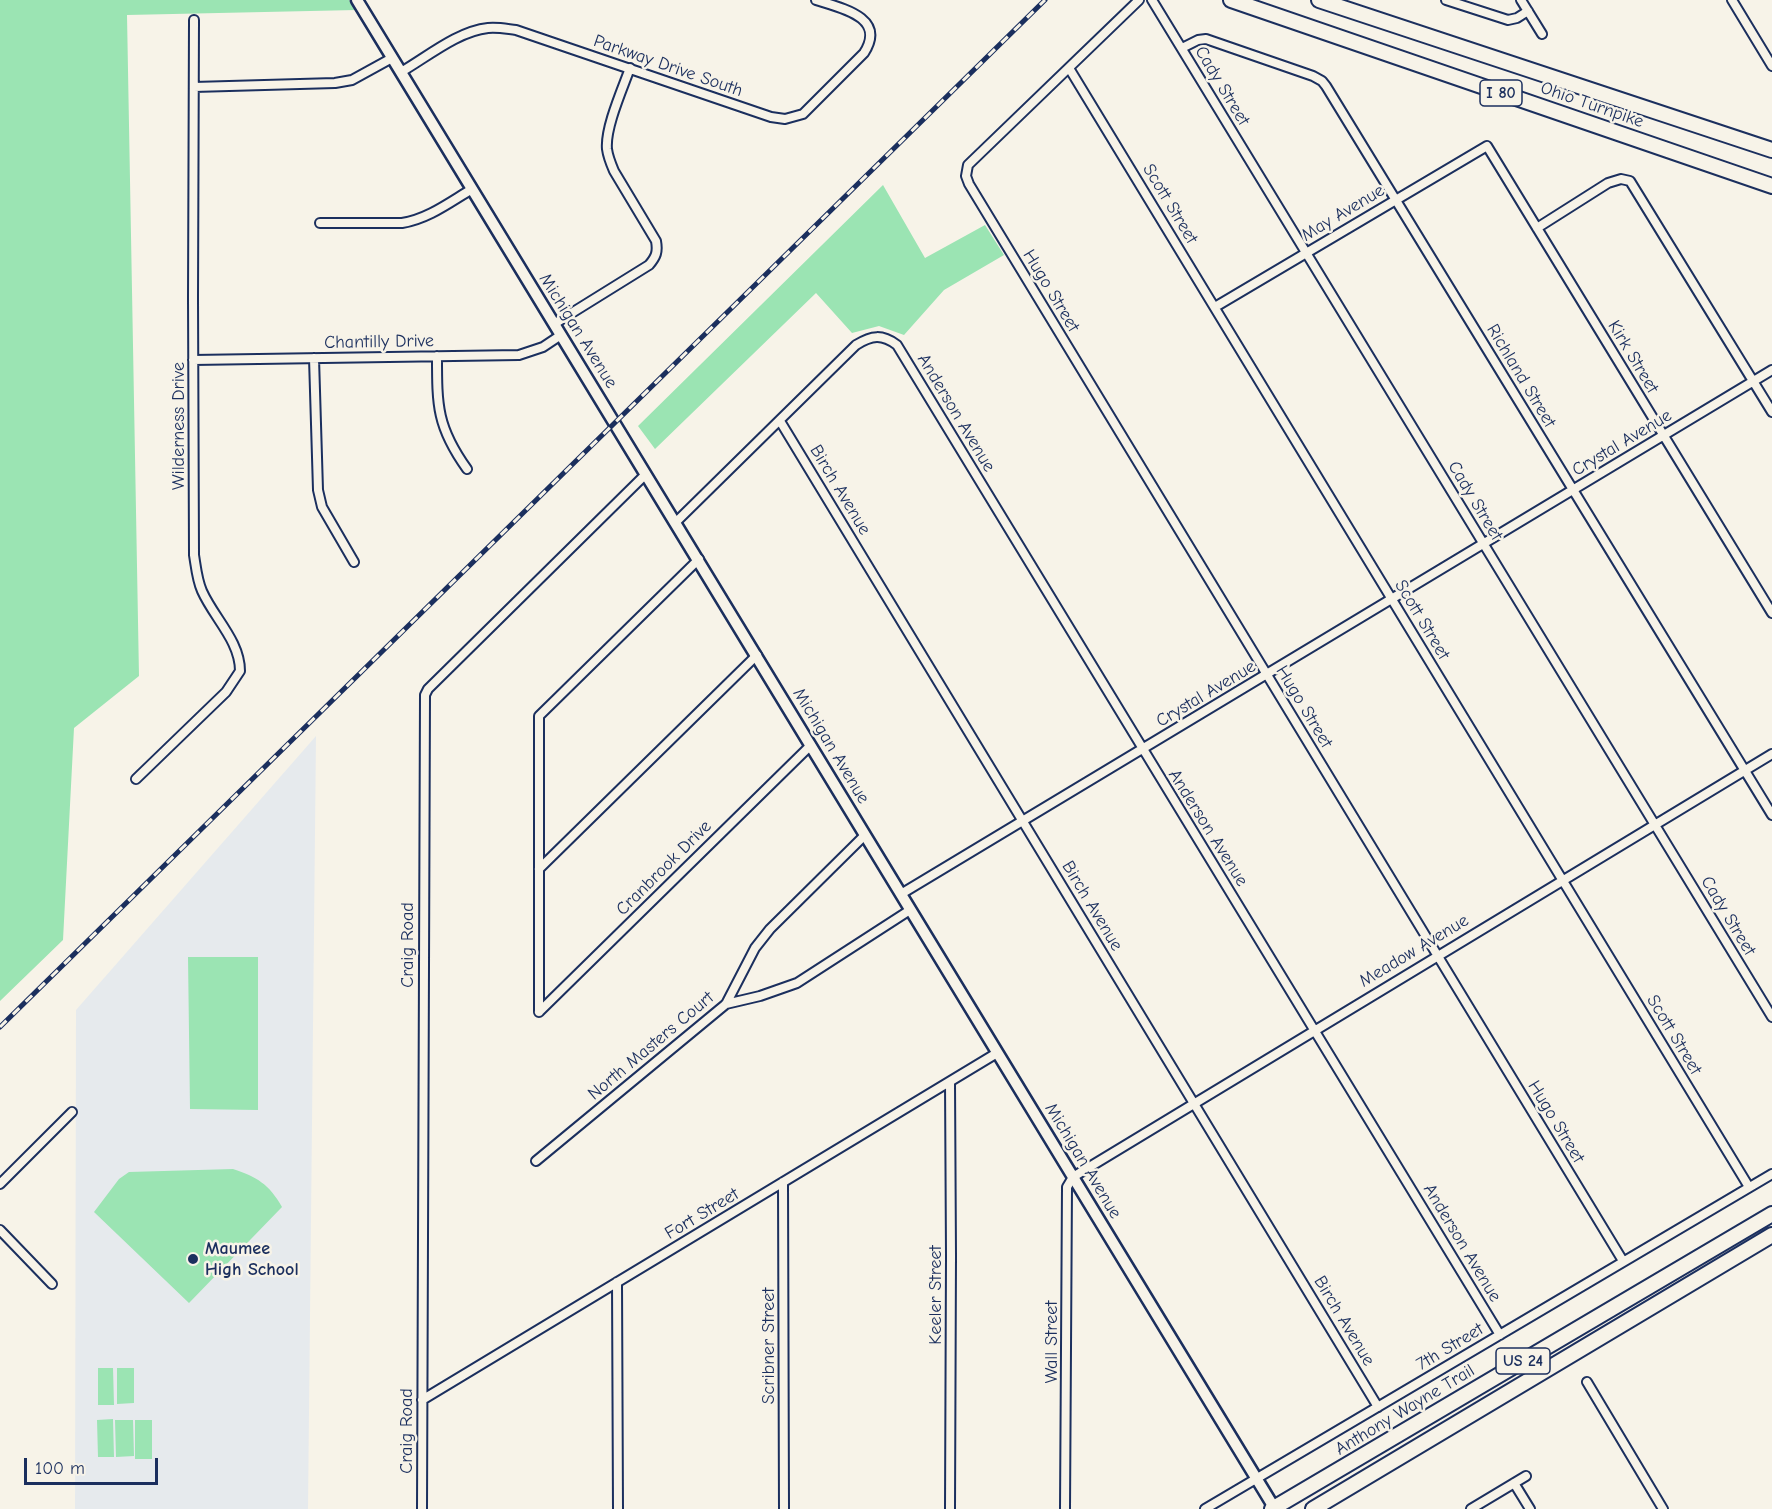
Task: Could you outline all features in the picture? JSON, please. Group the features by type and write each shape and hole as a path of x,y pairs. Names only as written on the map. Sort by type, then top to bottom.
{"highway":[{"name":"Ohio Turnpike","path":"1231,0 1772,186"},
{"name":"Ohio Turnpike","path":"1319,0 1772,150"},
{"name":"Anthony Wayne Trail","path":"1274,1509 1772,1214"},
{"name":"Anthony Wayne Trail","path":"1313,1509 1772,1235"}],"street":[{"name":"Michigan Avenue","path":"357,0 699,559 1274,1509"},
{"name":"Parkway Drive South","path":"401,72 468,33 501,28 516,30 771,117 794,118 803,114 864,53 869,45 869,28 866,22 854,13 816,0"},
{"path":"1069,68 1138,0"},
{"name":"Cady Street","path":"1152,0 1772,1017"},
{"path":"1446,0 1508,20 1517,18 1528,11"},
{"path":"1521,0 1542,34"},
{"path":"1732,0 1772,66"},
{"name":"Wilderness Drive","path":"136,779 226,692 240,671 237,653 229,636 202,591 196,573 194,555 194,20"},
{"name":"Richland Street","path":"1182,48 1198,40 1206,39 1313,75 1322,81 1772,815"},
{"path":"194,87 335,83 352,80 392,58"},
{"path":"554,324 649,265 656,258 658,250 656,241 614,171 607,148 608,134 630,68"},
{"name":"Hugo Street","path":"1069,68 968,165 966,176 969,184 1623,1261"},
{"name":"Scott Street","path":"1069,68 1749,1187"},
{"name":"May Avenue","path":"1215,307 1487,146"},
{"name":"Kirk Street","path":"1487,146 1772,613"},
{"path":"1537,228 1608,183 1621,179 1630,181 1772,412"},
{"path":"320,224 412,221 423,218 472,189"},
{"name":"Chantilly Drive","path":"193,360 519,355 543,346 561,335"},
{"name":"Anderson Avenue","path":"780,421 856,345 877,337 889,339 897,345 1500,1335"},
{"path":"436,356 439,413 455,452 467,469"},
{"path":"314,358 318,490 322,507 354,562"},
{"name":"Crystal Avenue","path":"901,894 1772,370"},
{"path":"676,522 780,421"},
{"name":"Birch Avenue","path":"780,421 1378,1407"},
{"name":"Craig Road","path":"422,1509 424,695 646,474"},
{"path":"539,869 540,716 699,559"},
{"path":"539,869 757,655"},
{"name":"Cranbrook Drive","path":"539,869 539,1012 811,745"},
{"name":"Meadow Avenue","path":"1073,1177 1772,754"},
{"name":"North Masters Court","path":"536,1161 726,1004 755,948 770,929 865,835"},
{"path":"726,1004 760,996 797,983 910,910"},
{"name":"Fort Street","path":"422,1400 997,1053"},
{"name":"Keeler Street","path":"950,1082 950,1509"},
{"path":"0,1184 72,1112"},
{"name":"7th Street","path":"1205,1509 1772,1173"},
{"name":"Wall Street","path":"1065,1509 1067,1187 1073,1177"},
{"name":"Scribner Street","path":"783,1182 784,1509"},
{"path":"0,1230 52,1284"},
{"path":"617,1282 618,1509"},
{"path":"1587,1382 1663,1509"},
{"path":"1471,1509 1526,1476"},
{"path":"1514,1483 1530,1509"}],"shaded area":[{"name":"Maumee High School","path":"316,736 308,1509 75,1509 76,1010"}],"green space":[{"path":"0,0 349,0 356,10 127,15 139,676 74,728 63,940 0,1001"},
{"path":"883,185 925,258 985,225 1004,255 944,290 904,335 879,326 852,333 816,293 655,449 638,426"},
{"path":"188,957 258,957 258,1110 190,1109"},
{"path":"233,1169 262,1182 282,1207 189,1303 94,1212 119,1179 129,1172"},
{"path":"98,1368 113,1368 114,1405 98,1405"},
{"path":"117,1368 134,1368 134,1403 117,1404"},
{"path":"113,1419 114,1457 98,1457 97,1420"},
{"path":"115,1420 133,1420 134,1456 116,1457"},
{"path":"135,1420 152,1420 152,1459 135,1459"}],"railway":[{"path":"0,1027 1045,0"}],"place":[{"name":"Maumee High School","path":"193,1259"}]}
